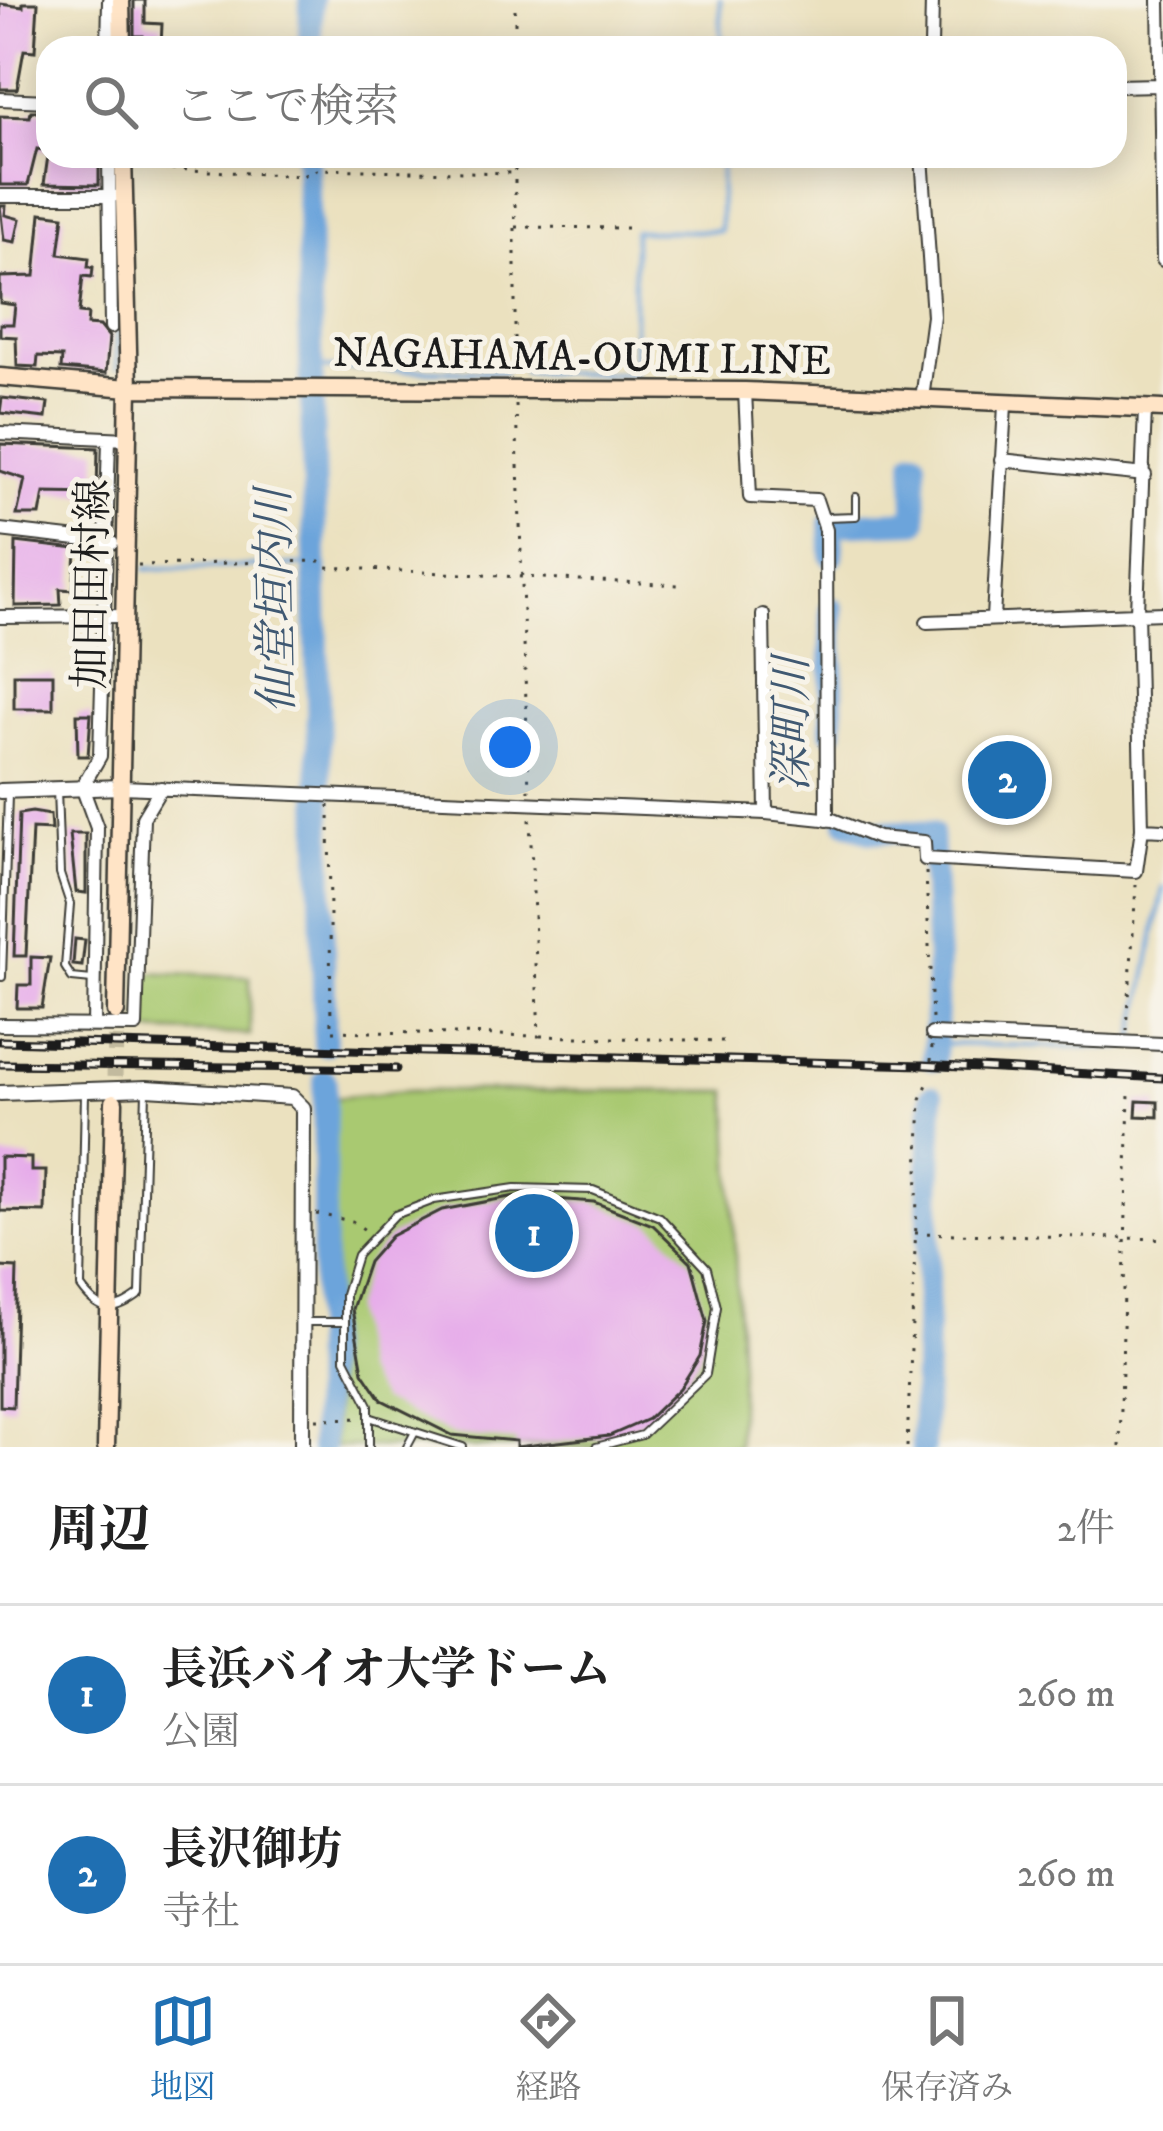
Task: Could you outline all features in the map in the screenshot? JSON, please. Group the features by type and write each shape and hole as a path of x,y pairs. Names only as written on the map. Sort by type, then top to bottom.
{"main road":[{"path":"122,0 122,36"},
{"name":"加田田村線","path":"116,1012 127,566 117,543 117,439 129,388 118,168"},
{"name":"NAGAHAMA-OUMI LINE","path":"0,377 129,388 745,392 1154,410"},
{"path":"106,1447 114,1102"}],"street":[{"path":"108,36 109,0"},
{"path":"931,36 932,0"},
{"path":"1159,0 1163,260"},
{"path":"1127,86 1159,85"},
{"path":"0,99 36,100"},
{"path":"922,399 933,316 923,168"},
{"path":"0,196 116,196 111,327"},
{"path":"745,392 750,497 817,500 826,530 827,820"},
{"path":"993,618 1005,405"},
{"path":"4,791 122,787 328,792 766,813 827,820 878,838 916,838 924,842 926,859 1136,871 1142,829 1137,611 1154,410"},
{"path":"0,433 117,439"},
{"path":"1001,460 1145,475"},
{"path":"0,530 117,543 100,616 100,756 82,788 97,828 94,1025"},
{"path":"928,622 1163,613"},
{"path":"764,615 766,813"},
{"path":"0,617 126,616"},
{"path":"0,1025 136,1026 143,818 161,788"},
{"path":"1142,829 1163,830"},
{"path":"932,1034 1163,1044"},
{"path":"0,1094 147,1088 292,1097 303,1108 307,1322 302,1447"}],"lane":[{"path":"820,517 856,516 856,497"},
{"path":"57,788 60,874 70,904 64,967 72,978 96,980"},
{"path":"2,977 4,791"},
{"path":"85,1093 81,1287 94,1306 108,1310 120,1309 140,1294 147,1088"},
{"path":"369,1447 369,1405 345,1359 345,1294 357,1256 394,1215 434,1200 515,1188 593,1190 660,1217 706,1268 717,1306 706,1374 642,1435 596,1447"},
{"path":"307,1322 345,1322"},
{"path":"369,1418 463,1447"},
{"path":"407,1447 416,1432"}],"path":[{"path":"515,0 515,36"},
{"path":"215,168 302,176 312,176 320,169 514,173"},
{"path":"514,168 515,388 538,1036"},
{"path":"514,226 629,229"},
{"path":"127,566 320,561 325,567 679,585"},
{"path":"328,792 332,1031 724,1041"},
{"path":"926,859 931,1060"},
{"path":"1126,1044 1136,871"},
{"path":"907,1447 921,1099 930,1078"},
{"path":"1120,1447 1129,1094"},
{"path":"310,1214 352,1220 375,1236"},
{"path":"913,1233 1163,1239"},
{"path":"312,1418 369,1418"}],"green space":[{"path":"141,973 250,977 250,1035 140,1031"},
{"path":"406,1091 728,1091 740,1368 738,1447 334,1447 334,1098"}],"building":[{"path":"134,0 145,0 145,23 162,24 161,36 134,36"},
{"path":"23,3 38,3 35,51 24,50 17,89 0,89 0,4 23,7"},
{"path":"36,111 36,153 28,185 0,185 0,116 30,117"},
{"path":"46,168 99,168 99,185 44,184"},
{"path":"0,206 6,206 5,215 20,219 15,242 4,240"},
{"path":"41,213 64,216 59,254 89,258 88,267 93,267 92,277 83,276 79,313 88,314 87,325 100,326 109,337 106,373 61,369 62,357 38,356 37,367 17,366 16,337 0,336 0,324 13,324 15,305 0,303 0,277 35,276"},
{"path":"2,398 48,403 46,418 0,413"},
{"path":"0,444 98,448 97,494 44,493 40,515 17,515 25,479 0,471"},
{"path":"16,542 93,551 92,555 76,553 73,590 60,589 61,605 15,606"},
{"path":"14,674 53,674 53,709 14,709"},
{"path":"77,714 91,714 88,756 78,756"},
{"path":"19,814 50,815 51,830 32,829 26,956 14,956"},
{"path":"70,834 86,834 86,893 76,892"},
{"path":"75,939 85,940 82,966 73,965"},
{"path":"31,957 50,958 42,1008 17,1008 18,985 31,985"},
{"path":"1137,1101 1158,1102 1158,1117 1136,1116"},
{"path":"0,1157 31,1158 31,1171 46,1171 45,1212 0,1211"},
{"path":"515,1196 594,1202 653,1225 691,1262 707,1321 700,1356 680,1388 648,1419 609,1436 516,1447 516,1441 452,1435 382,1400 363,1372 352,1309 368,1262 391,1236 442,1210"},
{"path":"0,1267 17,1268 13,1407 0,1406"}],"waterway":[{"name":"仙堂垣内川","path":"310,36 311,0"},
{"path":"720,0 722,36"},
{"name":"仙堂垣内川","path":"307,168 325,1044"},
{"path":"523,372 634,374 634,231 720,231 721,168"},
{"path":"116,246 117,368"},
{"path":"311,368 505,372"},
{"path":"115,569 116,428"},
{"name":"深町川","path":"832,556 831,524 916,521 915,460"},
{"path":"146,569 313,565"},
{"name":"深町川","path":"832,609 832,730"},
{"name":"深町川","path":"847,821 870,831 931,833 938,960 934,1059"},
{"path":"1134,1042 1163,888"},
{"path":"938,1044 1128,1048"},
{"name":"仙堂垣内川","path":"322,1447 325,1081"},
{"name":"深町川","path":"923,1447 932,1096"}],"tunnel":[{"path":"114,1101 116,1012"}],"railway":[{"path":"0,1041 923,1065 1163,1078"},
{"path":"0,1064 396,1069"}],"place":[{"name":"長沢御坊","path":"1007,780"},
{"name":"長浜バイオ大学ドーム","path":"534,1233"}]}
